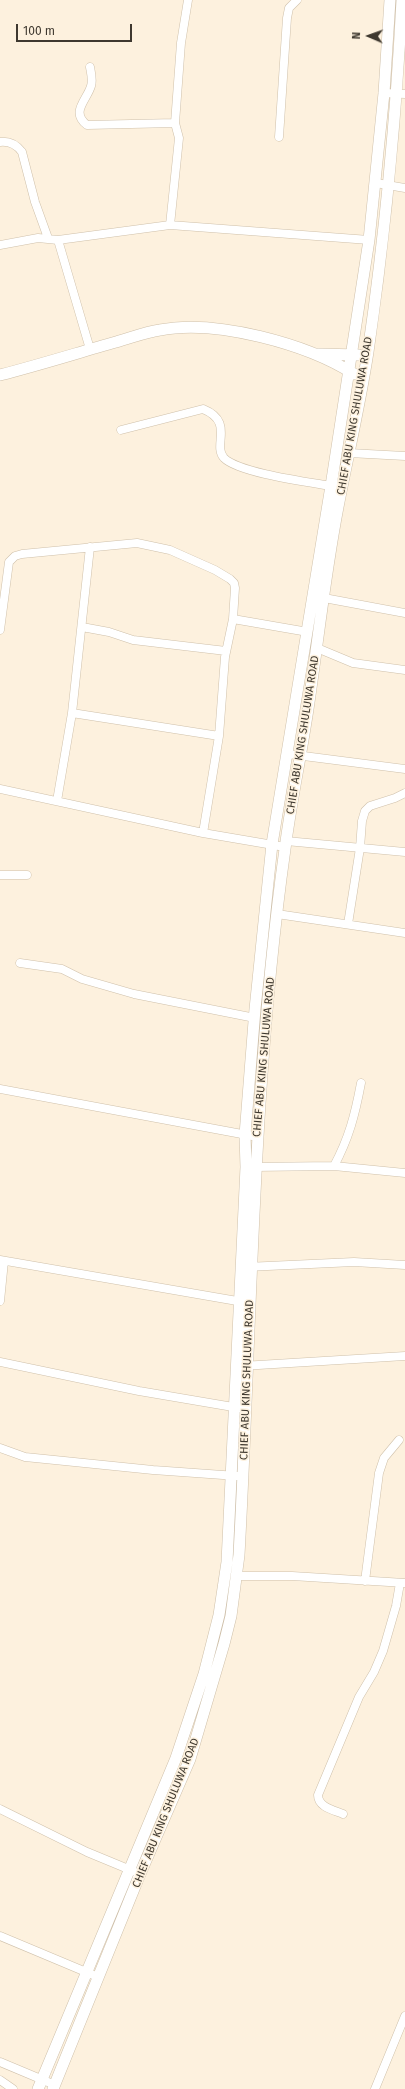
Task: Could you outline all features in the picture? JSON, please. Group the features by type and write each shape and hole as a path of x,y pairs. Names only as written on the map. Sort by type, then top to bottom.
{"street":[{"path":"170,225 178,138 175,122 181,43 188,0"},
{"path":"279,137 287,18 289,8 297,0"},
{"path":"390,0 376,183 355,341 272,844 245,1135 251,1167 334,1166 405,1173"},
{"name":"CHIEF ABU KING SHULUWA ROAD","path":"54,2087 140,1874 183,1776 198,1732 224,1644 236,1576 243,1476 248,1366 244,1302 251,1167 258,1137 267,1016 277,914 285,844 301,755 335,528 367,354 401,94 402,0"},
{"path":"90,66 92,85 80,109 82,120 87,126 175,122"},
{"path":"384,93 401,94"},
{"path":"0,142 15,145 22,152 35,202 48,238"},
{"path":"376,183 405,188"},
{"path":"0,245 24,239 48,238 58,240 170,225 369,240"},
{"path":"58,240 90,349"},
{"path":"0,376 160,330 193,328 246,333 334,358 367,354"},
{"path":"334,358 355,341"},
{"path":"334,358 362,381"},
{"path":"334,358 346,396"},
{"path":"121,430 203,409 217,419 222,430 220,452 224,458 233,464 295,480 331,486"},
{"path":"349,453 405,456"},
{"path":"0,630 9,562 15,556 58,549 137,543 149,544 170,550 226,575 234,584 233,619 226,652 219,736 204,833"},
{"path":"57,801 72,713 90,547"},
{"path":"324,598 405,613"},
{"path":"233,619 308,632"},
{"path":"82,627 109,632 133,640 226,652"},
{"path":"317,648 353,662 405,670"},
{"path":"72,713 219,736"},
{"path":"288,754 405,769"},
{"path":"0,789 204,833 272,844 360,848 405,852"},
{"path":"348,924 360,848 362,821 365,811 370,806 395,798 405,793"},
{"path":"0,875 27,876"},
{"path":"277,914 405,934"},
{"path":"20,963 62,969 82,979 134,994 255,1018"},
{"path":"334,1166 346,1144 355,1115 361,1083"},
{"path":"0,1089 258,1137"},
{"path":"0,1301 2,1260 244,1302 234,1408 227,1562 219,1615 213,1640 176,1758 40,2084"},
{"path":"247,1267 354,1262 405,1265"},
{"path":"237,1366 405,1356"},
{"path":"0,1362 139,1392 246,1409"},
{"path":"365,1581 379,1472 384,1458 399,1440"},
{"path":"0,1448 25,1457 153,1470 243,1476"},
{"path":"236,1576 292,1576 403,1583 383,1650 374,1672 359,1697 318,1795 319,1800 323,1805 343,1814"},
{"path":"0,1809 87,1852 140,1874"},
{"path":"0,1936 98,1977"},
{"path":"375,2089 405,2016"},
{"path":"0,2062 40,2084 54,2087"},
{"path":"0,2080 12,2089"}]}
